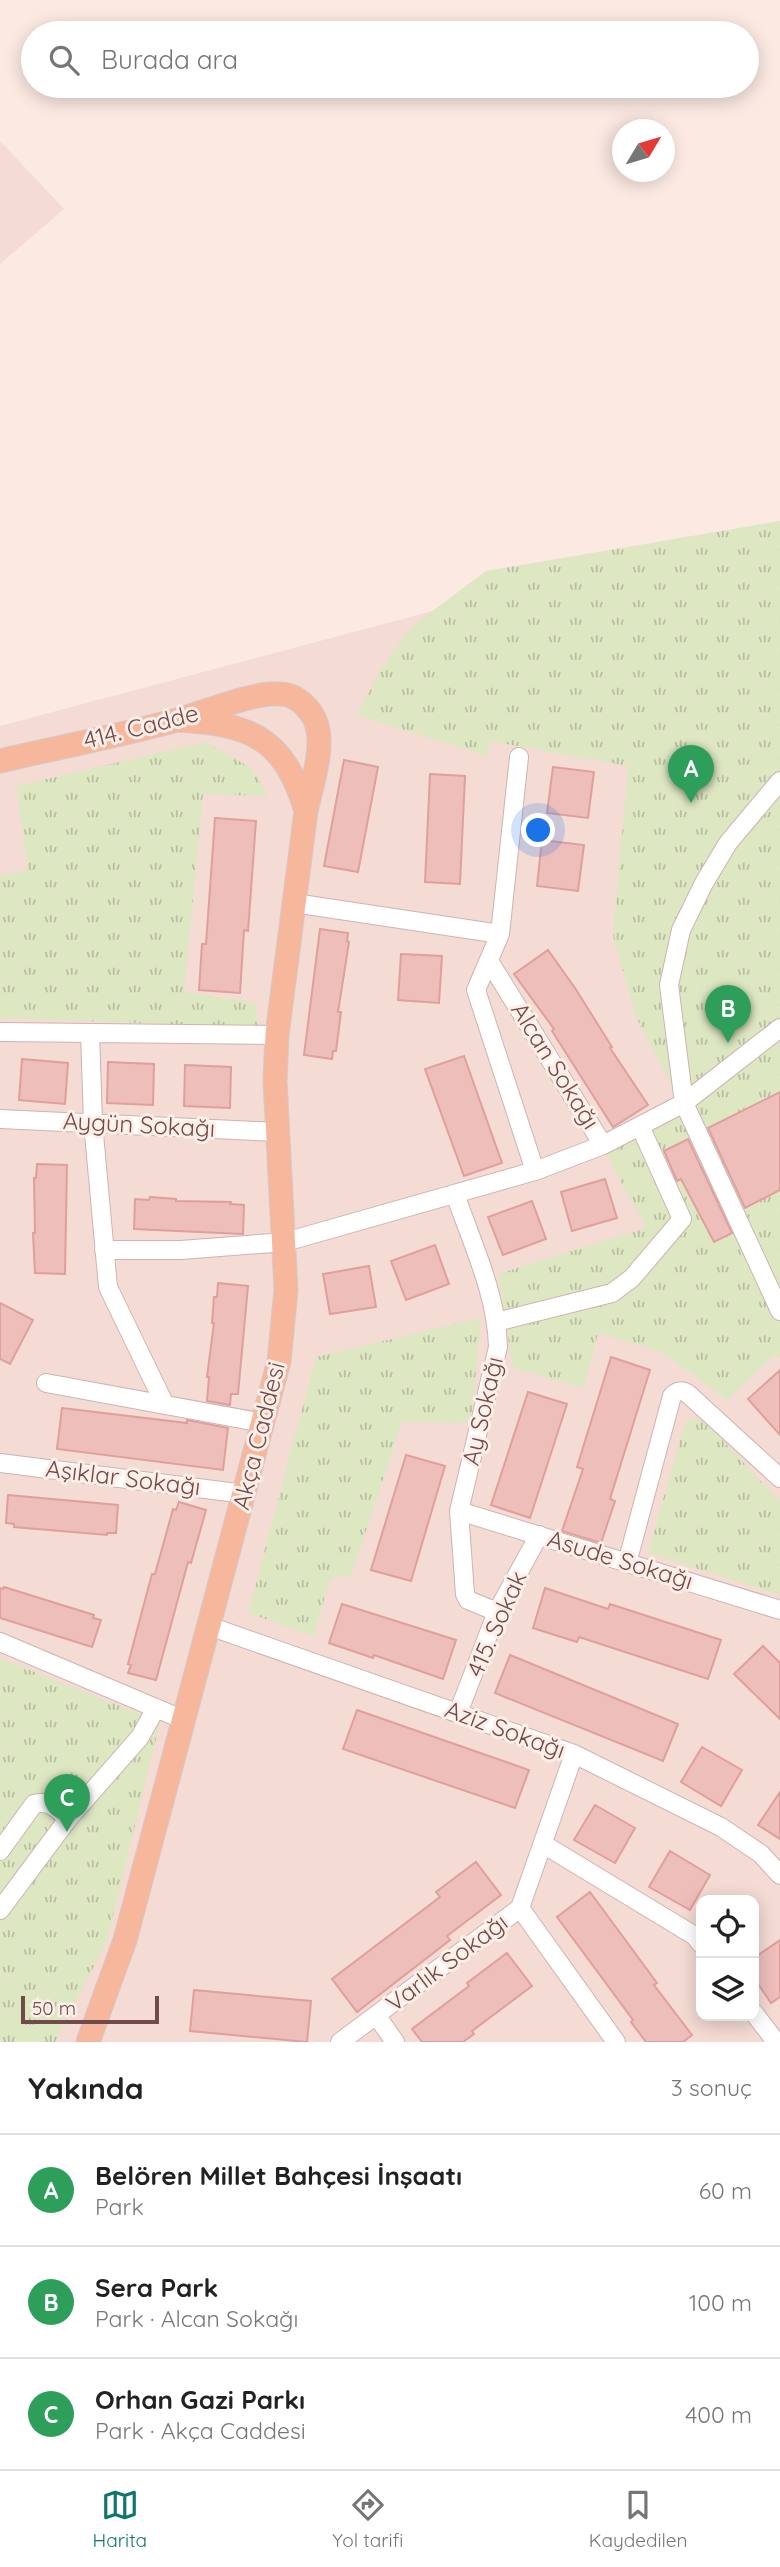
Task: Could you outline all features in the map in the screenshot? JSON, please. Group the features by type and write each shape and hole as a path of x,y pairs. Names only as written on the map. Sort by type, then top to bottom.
{"main road":[{"name":"414. Cadde","path":"0,761 177,720 254,697 282,694"},
{"name":"Akça Caddesi","path":"88,2042 125,1940 264,1423 283,1339 286,1290 275,1081 277,1035 306,811 319,747 319,729 306,707 292,696 282,694"},
{"name":"Akça Caddesi","path":"177,720 235,728 267,743 292,773 306,811"}],"street":[{"name":"Alcan Sokağı","path":"519,757 500,934 476,990 534,1171"},
{"path":"780,781 729,843 704,883 681,930 669,985 684,1103 780,1311"},
{"path":"294,904 500,934"},
{"name":"Alcan Sokağı","path":"104,1250 181,1250 285,1242 534,1171 603,1145 489,961"},
{"path":"603,1145 684,1103 780,1028"},
{"path":"0,1032 277,1035"},
{"path":"90,1033 93,1123 108,1287 165,1405"},
{"name":"Aygün Sokağı","path":"0,1119 278,1132"},
{"path":"496,1322 612,1293 632,1278 682,1219 640,1126"},
{"name":"Ay Sokağı","path":"455,1194 496,1322 498,1347 460,1511 466,1597 497,1612"},
{"path":"46,1383 264,1423"},
{"path":"627,1563 676,1393 687,1393 780,1478"},
{"name":"Aşıklar Sokağı","path":"0,1463 245,1494"},
{"name":"Asude Sokağı","path":"460,1511 780,1610"},
{"name":"415. Sokak","path":"458,1713 497,1612 539,1535"},
{"name":"Aziz Sokağı","path":"209,1626 574,1755 721,1827 761,1854 780,1874"},
{"path":"0,1642 184,1720"},
{"path":"0,1910 68,1819 140,1737 156,1708"},
{"path":"574,1755 520,1908 615,2042"},
{"path":"0,1851 34,1804 41,1802 52,1805 68,1819"},
{"path":"543,1844 696,1937"},
{"name":"Varlık Sokağı","path":"340,2042 520,1908"},
{"path":"376,2015 396,2042"},
{"path":"759,2020 776,2042"}],"shaded area":[{"path":"0,141 64,209 0,264"},
{"path":"591,569 780,1314 780,2042 0,2042 0,726"}],"green space":[{"path":"780,521 780,1359 775,1355 727,1400 662,1352 598,1333 584,1388 513,1368 498,1274 646,1228 600,1143 678,1098 635,1015 613,935 628,766 490,741 487,756 357,715 381,669 410,628 486,571"},
{"path":"206,742 253,769 268,796 203,794 184,992 255,1002 258,1027 0,1018 0,876 28,870 16,786"},
{"path":"481,1318 471,1423 402,1422 351,1576 330,1578 314,1636 248,1613 316,1357"},
{"path":"696,1418 709,1425 780,1502 780,1595 648,1553 684,1426 689,1420"},
{"path":"0,1658 160,1722 107,1941 55,2042 0,2042"}],"building":[{"path":"344,760 378,767 358,872 324,866"},
{"path":"553,767 594,772 588,818 547,813"},
{"path":"430,774 465,776 460,884 425,882"},
{"path":"215,818 256,821 248,931 244,930 240,993 199,990 202,944 206,944"},
{"path":"542,840 584,845 578,891 537,886"},
{"path":"320,929 348,933 349,942 338,1012 341,1012 336,1051 333,1051 332,1059 304,1055"},
{"path":"548,950 648,1105 613,1127 552,1031 554,1029 514,974"},
{"path":"401,954 442,956 439,1003 398,1000"},
{"path":"464,1056 502,1163 464,1176 425,1069"},
{"path":"22,1059 68,1063 65,1104 19,1100"},
{"path":"108,1062 154,1064 153,1105 107,1103"},
{"path":"185,1065 231,1067 230,1108 184,1106"},
{"path":"780,1092 780,1190 745,1208 708,1128"},
{"path":"688,1139 732,1233 714,1242 681,1179 677,1181 664,1151"},
{"path":"37,1164 67,1165 65,1274 35,1273 34,1178"},
{"path":"605,1179 617,1218 572,1231 561,1192"},
{"path":"150,1197 244,1205 243,1234 134,1229 135,1199 149,1200"},
{"path":"532,1201 546,1239 503,1255 488,1217"},
{"path":"435,1245 449,1284 406,1300 391,1261"},
{"path":"369,1266 376,1307 330,1314 323,1274"},
{"path":"218,1283 248,1286 238,1394 231,1394 230,1405 207,1401 214,1297 217,1297"},
{"path":"0,1303 33,1320 10,1364 0,1359"},
{"path":"611,1357 650,1370 610,1499 615,1501 601,1543 562,1531 583,1469 577,1467"},
{"path":"780,1370 780,1435 748,1399"},
{"path":"528,1392 567,1404 530,1518 491,1505"},
{"path":"62,1408 187,1423 187,1420 228,1428 223,1470 57,1449"},
{"path":"406,1455 445,1466 411,1581 371,1570"},
{"path":"8,1495 118,1505 116,1533 107,1535 14,1527 14,1524 6,1523"},
{"path":"179,1502 206,1510 191,1563 188,1562 156,1680 128,1673 131,1665 128,1664 152,1574 155,1574 173,1509 176,1510"},
{"path":"0,1588 94,1615 93,1618 101,1620 92,1647 0,1618"},
{"path":"545,1588 608,1609 610,1604 721,1640 708,1679 579,1637 577,1642 533,1628"},
{"path":"342,1604 456,1640 443,1679 374,1655 373,1658 329,1643"},
{"path":"763,1646 780,1663 780,1719 734,1674"},
{"path":"510,1655 678,1724 663,1761 495,1693"},
{"path":"357,1710 529,1770 515,1808 343,1749"},
{"path":"702,1747 742,1770 721,1806 681,1782"},
{"path":"780,1792 780,1839 758,1825"},
{"path":"595,1805 635,1828 615,1863 574,1840"},
{"path":"670,1851 710,1875 699,1895 696,1895 690,1910 649,1887"},
{"path":"476,1862 501,1895 447,1936 450,1940 357,2012 332,1979 440,1897 436,1892"},
{"path":"590,1892 692,2035 683,2042 646,2042 631,2022 633,2020 557,1917"},
{"path":"780,1940 780,1997 771,2003 759,1985 759,1955"},
{"path":"507,1953 532,1986 472,2031 474,2034 463,2042 422,2042 412,2029"},
{"path":"194,1990 311,2001 307,2042 190,2031"}],"place":[{"name":"Belören Millet Bahçesi İnşaatı","path":"691,803"},
{"name":"Sera Park","path":"728,1043"},
{"name":"Orhan Gazi Parkı","path":"67,1832"}]}
